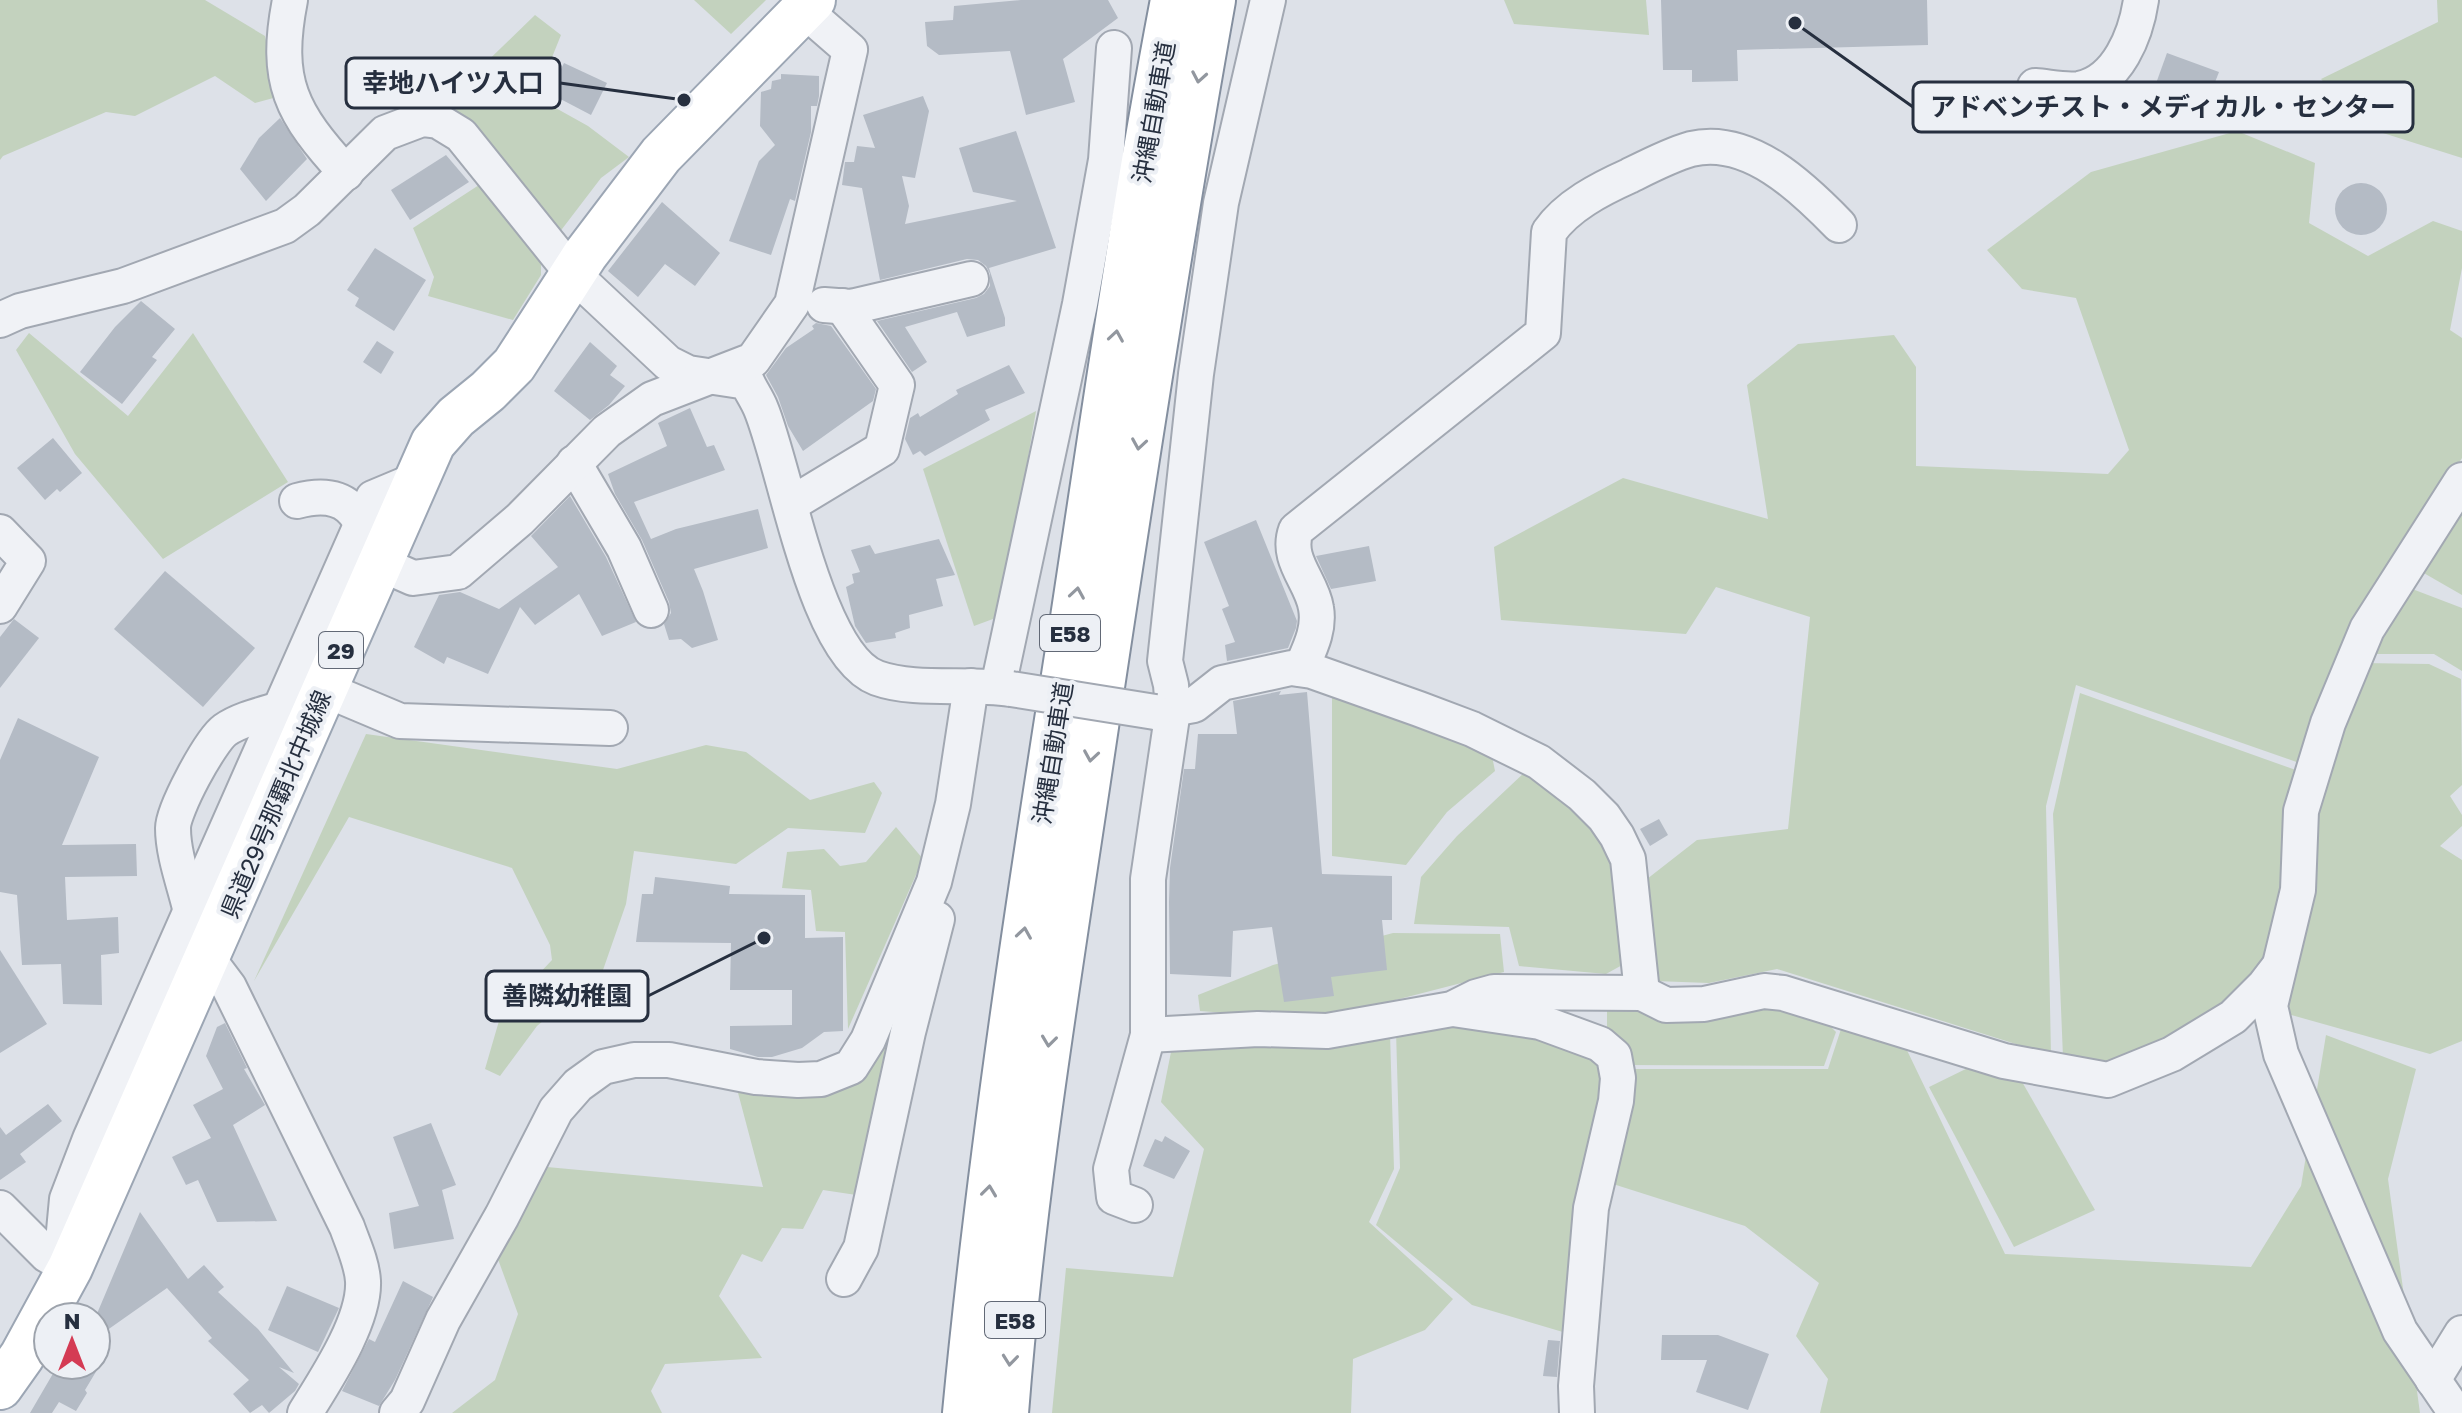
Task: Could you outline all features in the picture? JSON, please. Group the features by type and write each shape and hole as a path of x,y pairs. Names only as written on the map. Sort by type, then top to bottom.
{"main road":[{"name":"沖縄自動車道","path":"965,1413 979,1268 1020,954 1138,196 1173,0"},
{"name":"沖縄自動車道","path":"1006,1413 1057,981 1155,340 1213,0"},
{"name":"県道29号那覇北中城線","path":"0,1387 22,1356 70,1268 433,443 448,425 514,365 572,273 661,155 809,5"}],"street":[{"path":"290,0 283,36 288,88 298,112 346,173"},
{"path":"1135,1205 1114,1197 1111,1169 1148,1035 1148,879 1164,711 1171,685 1165,661 1196,374 1221,203 1268,0"},
{"path":"2035,86 2078,89 2094,84 2107,75 2118,64 2127,45 2139,16 2141,0"},
{"path":"297,501 320,495 344,502 362,521 379,563 413,578 458,572 520,519 607,431 652,399 753,360 792,304 850,50 809,5"},
{"path":"397,1413 407,1401 443,1320 502,1216 556,1110 578,1085 603,1067 634,1060 669,1060 756,1077 821,1079 851,1067 868,1040 932,888 953,804 993,687 1080,304 1106,160 1114,48"},
{"path":"0,320 20,311 123,286 285,226 307,210 385,133 422,119 438,121 461,135 572,273 668,363 688,373 747,382 761,408 813,579 836,636 846,654 862,670 894,682 993,687 1164,711 1194,705 1222,683 1291,668 1312,671 1419,709 1519,751 1559,776 1593,806 1617,836 1628,859 1642,993"},
{"path":"1301,669 1312,643 1317,618 1316,607 1296,562 1296,530 1543,333 1549,232 1572,208 1623,179 1675,155 1701,147 1722,147 1757,160 1788,179 1808,193 1839,225"},
{"path":"792,304 851,307 971,279"},
{"path":"791,504 882,449 897,385 842,306"},
{"path":"574,463 624,548 651,610"},
{"path":"70,1268 64,1231 67,1199 190,908 373,498 416,480"},
{"path":"2456,1413 2400,1331 2281,1054 2270,1006 2298,890 2301,811 2328,723 2367,629 2462,480"},
{"path":"0,532 28,561 0,606"},
{"path":"324,689 400,721 610,728"},
{"path":"190,908 174,840 176,812 188,785 223,731 277,710"},
{"path":"844,1279 861,1248 908,1032 939,913 932,888"},
{"path":"208,959 233,995 347,1227 359,1262 363,1282 361,1301 326,1378 305,1413"},
{"path":"1148,1035 1258,1029 1327,1031 1452,1009 1494,992 1642,993 1666,1005 1704,1004 1764,991 1783,993 2004,1061 2108,1080 2172,1054 2233,1017 2277,969"},
{"path":"1452,1009 1540,1022 1600,1044 1614,1056 1618,1078 1616,1101 1591,1208 1576,1386 1577,1413"},
{"path":"0,1208 47,1255 70,1268"},
{"path":"2433,1380 2462,1333"}],"green space":[{"path":"0,0 205,0 265,36 277,97 255,103 215,76 135,116 106,112 3,156 0,160"},
{"path":"694,0 766,0 731,34"},
{"path":"1504,0 1646,0 1649,35 1514,24"},
{"path":"2437,0 2462,0 2462,158 2364,127 2321,79 2438,22"},
{"path":"535,15 561,35 536,97 588,126 629,157 601,178 559,233 442,105"},
{"path":"2237,131 2315,163 2309,223 2368,256 2433,221 2462,231 2462,268 2450,330 2462,338 2462,458 2348,639 2305,765 2076,685 2046,806 2051,1055 1777,969 1709,983 1655,981 1647,879 1697,840 1788,829 1810,617 1716,587 1686,634 1501,620 1494,547 1623,478 1768,519 1747,385 1798,344 1894,335 1916,367 1916,466 2108,474 2129,450 2076,298 2022,289 1987,250 2091,172"},
{"path":"479,185 541,261 541,275 513,320 428,296 434,277 413,228"},
{"path":"29,333 128,416 193,333 288,482 163,559 75,454 16,350"},
{"path":"1036,411 1001,616 974,626 923,469"},
{"path":"2462,492 2462,595 2415,568"},
{"path":"2407,587 2462,608 2462,671 2434,654 2368,654"},
{"path":"2362,663 2429,664 2461,679 2462,785 2450,796 2462,815 2462,826 2440,846 2462,860 2462,1041 2430,1054 2238,1000 2224,1013 2102,1067 2063,1057 2053,814 2080,693 2318,778"},
{"path":"1332,696 1492,756 1495,771 1447,812 1406,865 1332,856"},
{"path":"366,734 617,769 706,745 746,752 810,800 874,782 882,793 865,833 788,828 736,864 634,851 626,904 603,970 537,1026 500,1076 485,1069 501,1014 552,960 550,945 512,868 349,817 254,981"},
{"path":"1527,770 1592,824 1618,872 1624,964 1606,974 1519,966 1509,927 1414,924 1421,877 1457,836"},
{"path":"896,827 923,859 848,1029 845,932 816,931 811,890 782,888 787,852 824,849 840,866 866,862"},
{"path":"1393,933 1500,934 1504,972 1318,1020 1200,1011 1198,995 1273,965"},
{"path":"901,994 863,1196 823,1190 803,1229 782,1228 762,1262 742,1254 719,1296 762,1358 665,1364 651,1391 662,1413 452,1413 495,1380 518,1314 495,1251 547,1167 763,1187 737,1089 828,1088"},
{"path":"1757,1003 1813,1009 1836,1032 1824,1066 1623,1065 1607,1036 1607,1005"},
{"path":"1510,1025 1593,1055 1605,1079 1573,1335 1472,1305 1376,1225 1400,1168 1396,1031"},
{"path":"1841,1029 1903,1042 2005,1254 2251,1267 2301,1186 2326,1035 2416,1069 2388,1179 2420,1413 1820,1413 1828,1379 1796,1336 1819,1283 1745,1226 1613,1184 1624,1146 1630,1069 1828,1069"},
{"path":"1390,1033 1394,1169 1369,1222 1453,1299 1425,1330 1353,1359 1351,1413 1052,1413 1066,1268 1173,1277 1204,1149 1161,1102 1172,1047"},
{"path":"1980,1062 2017,1073 2095,1210 2014,1247 1929,1087"}],"building":[{"path":"1021,0 1108,0 1118,18 1063,59 1075,102 1026,115 1010,51 939,55 927,46 925,22 953,20 954,6"},
{"path":"1661,0 1927,0 1928,45 1737,50 1738,81 1692,82 1692,70 1663,70"},
{"path":"2167,53 2219,72 2205,108 2154,89"},
{"path":"564,63 607,83 591,115 549,93"},
{"path":"781,74 819,76 819,96 817,106 811,106 811,132 795,201 790,199 771,255 729,241 759,161 775,145 760,126 761,92 771,89 772,81 781,79"},
{"path":"923,96 929,111 915,178 902,176 909,206 905,224 1017,201 973,192 959,148 1016,131 1056,248 989,268 1005,326 967,337 957,312 905,327 927,362 912,372 877,321 976,298 990,286 990,274 978,260 967,259 880,280 862,188 842,185 845,162 854,162 857,146 875,148 863,115"},
{"path":"280,118 307,159 266,201 240,169 259,138"},
{"path":"446,155 469,182 410,220 391,190"},
{"path":"2361,183 2380,190 2387,209 2380,228 2361,235 2342,228 2335,209 2342,190"},
{"path":"662,202 720,253 695,286 665,264 638,297 608,271"},
{"path":"375,248 426,280 394,331 355,306 359,298 347,290"},
{"path":"141,301 175,329 152,357 157,360 122,404 80,372 115,327"},
{"path":"816,323 831,326 876,389 873,401 803,451 788,426 766,375 786,348 814,329 812,326"},
{"path":"377,341 394,352 381,374 363,362"},
{"path":"590,342 617,366 610,375 625,386 609,405 590,420 554,391"},
{"path":"1009,365 1025,393 985,410 990,420 925,456 920,451 913,455 905,439 910,418 918,413 920,417 958,394 956,390"},
{"path":"690,408 707,447 714,445 725,470 634,502 651,539 676,529 758,509 768,548 694,569 718,640 692,648 681,639 669,640 664,624 671,613 669,602 608,474 667,446 658,423"},
{"path":"53,438 82,473 45,500 17,468"},
{"path":"570,496 606,557 636,622 602,636 579,594 535,625 520,607 488,674 447,657 444,664 414,647 439,595 460,592 499,609 558,567 531,536"},
{"path":"1256,520 1297,621 1296,628 1288,648 1227,661 1225,645 1235,642 1222,609 1229,606 1204,542"},
{"path":"939,539 955,575 936,579 943,606 909,615 910,628 895,633 896,638 866,643 855,626 846,587 854,583 852,574 860,572 851,550 870,545 875,554"},
{"path":"1369,546 1376,581 1331,589 1316,556"},
{"path":"165,571 255,648 203,707 114,629"},
{"path":"14,619 39,638 0,688 0,637"},
{"path":"1281,691 1279,695 1307,692 1322,874 1392,876 1392,920 1382,920 1387,970 1331,977 1334,996 1284,1002 1272,927 1233,931 1231,977 1170,974 1169,902 1170,868 1184,769 1195,769 1198,734 1237,734 1233,701"},
{"path":"18,718 99,757 62,845 136,844 137,876 65,877 67,920 118,917 119,953 101,955 102,1005 63,1004 61,964 22,965 17,895 0,892 0,760"},
{"path":"1659,819 1668,835 1650,846 1640,829"},
{"path":"655,877 730,886 729,894 805,895 805,938 843,937 843,1031 824,1032 802,1048 772,1057 758,1057 730,1049 730,1026 792,1025 792,990 730,990 731,943 636,942 642,894 653,894"},
{"path":"0,950 47,1024 0,1053"},
{"path":"225,1023 247,1068 244,1069 265,1105 233,1125 277,1221 217,1222 198,1180 186,1185 172,1157 211,1138 193,1105 223,1089 206,1056 217,1027"},
{"path":"48,1104 62,1121 20,1154 26,1162 0,1180 0,1127 6,1135"},
{"path":"431,1123 456,1185 442,1190 454,1239 394,1249 389,1213 419,1206 393,1137"},
{"path":"1165,1136 1190,1151 1174,1179 1143,1166 1155,1139 1162,1142"},
{"path":"140,1212 188,1279 204,1265 224,1287 218,1292 258,1329 294,1373 279,1367 299,1384 269,1413 262,1405 250,1413 233,1394 249,1380 208,1341 212,1338 167,1288 112,1327 112,1301 102,1301"},
{"path":"403,1281 433,1297 395,1380 379,1406 342,1391 369,1339 375,1342"},
{"path":"287,1286 339,1308 318,1352 268,1330"},
{"path":"1662,1335 1718,1335 1769,1354 1748,1410 1696,1392 1707,1360 1661,1360"},
{"path":"1548,1340 1560,1341 1557,1377 1543,1376"},
{"path":"49,1381 90,1381 76,1411 59,1402 52,1413 30,1413"}],"place":[{"name":"アドベンチスト・メディカル・センター","path":"1795,23"},
{"name":"幸地ハイツ入口","path":"684,100"},
{"name":"善隣幼稚園","path":"764,938"}]}
